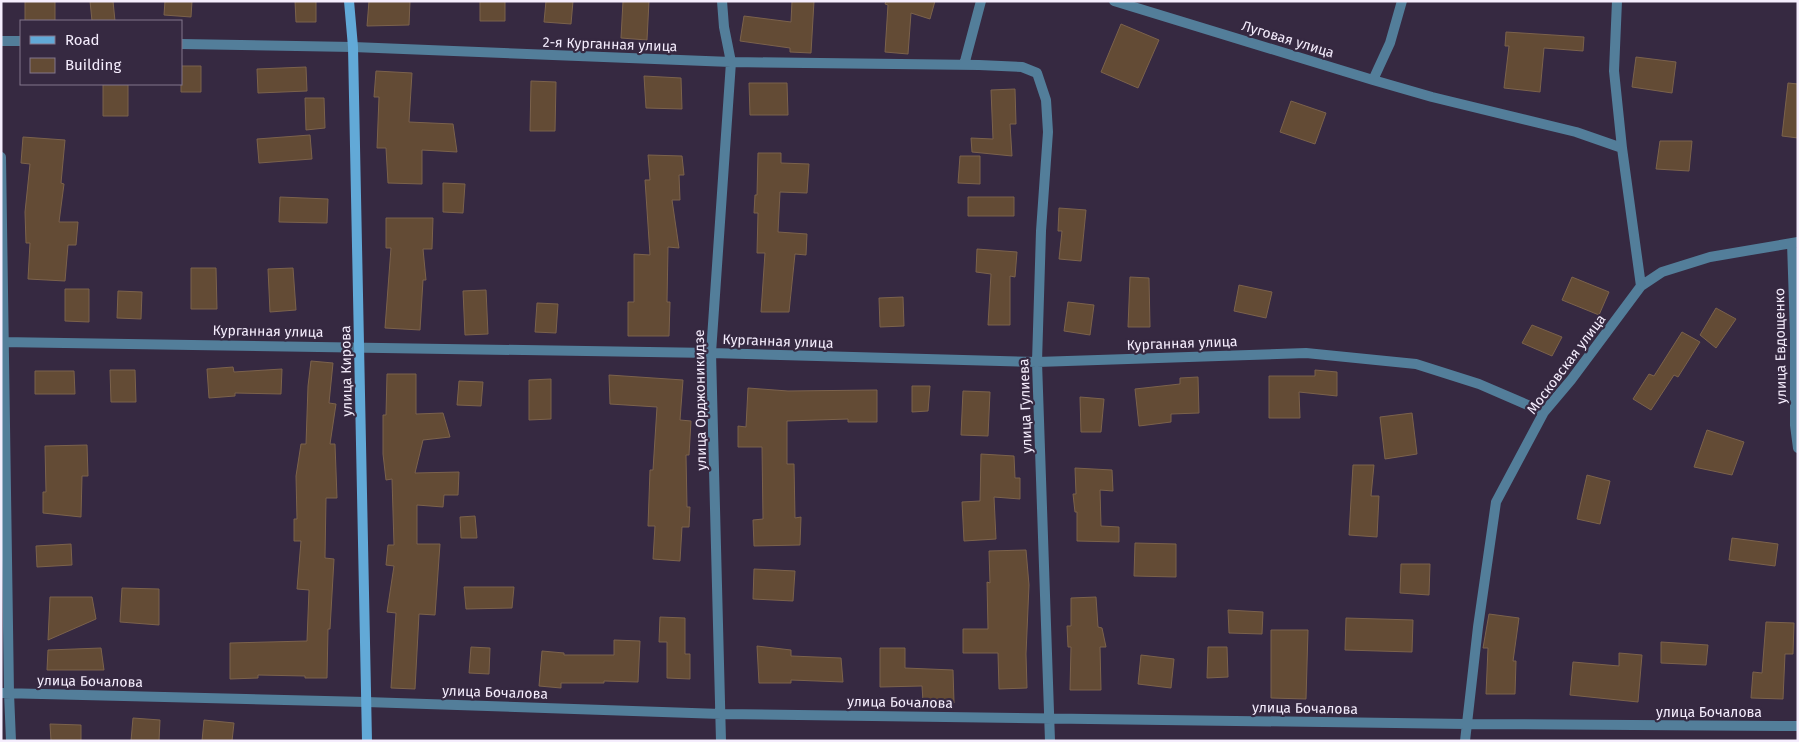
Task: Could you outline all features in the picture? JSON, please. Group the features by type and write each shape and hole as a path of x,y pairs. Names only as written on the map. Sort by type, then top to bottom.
{"street":[{"name":"улица Кирова","path":"349,1 353,47 367,741"},
{"name":"улица Орджоникидзе","path":"721,741 711,353 731,62 724,28 722,1"},
{"path":"964,64 981,1"},
{"name":"Луговая улица","path":"1114,1 1373,80 1432,97 1576,132 1622,148"},
{"path":"1373,80 1390,43 1402,1"},
{"path":"1617,1 1614,71 1622,148 1641,286"},
{"path":"1,41 20,41"},
{"name":"2-я Курганная улица","path":"182,44 353,47 731,62 964,64 1022,67 1038,73"},
{"name":"улица Гулиева","path":"1038,73 1046,100 1048,132 1041,231 1037,362 1050,741"},
{"path":"1,157 5,693 11,741"},
{"name":"Московская улица","path":"1465,741 1478,627 1496,502 1544,412 1571,380 1641,286 1662,272 1710,258 1795,243"},
{"name":"улица Евдощенко","path":"1795,243 1795,425 1798,448"},
{"name":"Курганная улица","path":"3,342 359,346 1037,362 1306,352 1416,364 1478,384 1544,412"},
{"name":"улица Бочалова","path":"5,693 366,702 721,714 1466,724 1798,726"}],"building":[{"path":"25,1 55,1 55,20 25,20"},
{"path":"90,1 113,1 115,20 92,20"},
{"path":"165,1 192,1 191,17 164,15"},
{"path":"295,1 316,1 316,22 296,22"},
{"path":"369,1 410,1 409,25 367,26"},
{"path":"480,1 505,1 505,21 480,21"},
{"path":"546,1 573,1 571,24 544,22"},
{"path":"623,1 649,1 647,40 621,38"},
{"path":"792,1 814,1 811,53 790,52 790,48 740,41 744,16 791,22"},
{"path":"886,1 935,1 930,19 911,13 908,54 885,52 888,5 885,4"},
{"path":"1121,24 1159,40 1138,88 1101,72"},
{"path":"1506,32 1584,37 1583,51 1544,48 1540,92 1504,88 1509,46 1505,46"},
{"path":"1636,57 1676,62 1672,93 1632,87"},
{"path":"182,66 201,66 201,92 181,92"},
{"path":"306,67 307,91 258,93 257,69"},
{"path":"376,71 412,73 409,122 453,124 457,152 422,150 422,184 388,183 386,148 377,148 379,97 374,97"},
{"path":"644,76 681,78 682,109 646,108"},
{"path":"531,81 556,82 555,131 530,131"},
{"path":"749,83 787,83 788,115 750,115"},
{"path":"1788,83 1798,84 1798,138 1782,136"},
{"path":"103,85 128,85 128,116 103,116"},
{"path":"1015,89 1016,124 1010,124 1012,156 972,152 971,138 993,139 991,90"},
{"path":"305,98 324,98 325,128 306,130"},
{"path":"1291,101 1326,113 1315,144 1280,132"},
{"path":"310,135 312,159 259,163 257,139"},
{"path":"23,137 65,140 61,183 64,184 59,222 78,222 76,245 68,245 65,281 28,279 30,243 26,243 25,212 30,164 21,163"},
{"path":"1660,141 1692,141 1689,171 1656,169"},
{"path":"758,153 781,153 781,163 809,164 807,193 780,192 778,232 807,234 806,255 795,254 789,312 761,312 765,253 757,253 758,213 754,213 755,195 757,195"},
{"path":"648,155 682,156 684,175 679,175 680,200 672,200 679,248 668,247 667,302 670,302 669,336 628,336 628,302 634,302 634,254 650,255 645,180 650,180"},
{"path":"960,156 980,156 980,184 958,183"},
{"path":"443,183 465,184 463,213 443,212"},
{"path":"280,197 328,199 327,223 279,222"},
{"path":"968,197 1014,197 1014,216 968,216"},
{"path":"1059,208 1086,210 1081,261 1059,259 1062,231 1058,231"},
{"path":"386,218 433,218 432,249 423,249 426,280 423,280 420,330 385,328 391,248 386,248"},
{"path":"977,249 1017,252 1015,277 1010,276 1010,325 988,325 991,274 976,272"},
{"path":"191,268 216,268 217,309 191,309"},
{"path":"293,268 296,310 270,312 268,269"},
{"path":"1130,277 1149,278 1150,327 1128,327"},
{"path":"1572,277 1609,292 1599,315 1562,300"},
{"path":"1239,285 1272,292 1266,318 1234,311"},
{"path":"65,289 89,289 89,322 65,321"},
{"path":"486,290 488,334 465,335 463,291"},
{"path":"118,291 142,292 141,319 117,318"},
{"path":"903,297 904,326 880,327 879,298"},
{"path":"1068,302 1094,305 1090,335 1064,331"},
{"path":"537,303 558,304 556,333 535,332"},
{"path":"1716,308 1736,319 1716,348 1700,335"},
{"path":"1532,325 1562,337 1552,356 1522,343"},
{"path":"1682,332 1700,342 1678,377 1674,375 1651,410 1633,399 1649,374 1654,376"},
{"path":"311,361 333,363 329,403 336,404 330,444 335,444 337,498 326,498 325,558 334,559 330,629 328,629 327,678 258,675 258,678 230,679 230,643 307,641 309,590 297,589 301,541 294,541 294,519 297,519 296,476 301,444 306,444"},
{"path":"233,367 234,372 282,369 281,394 235,393 235,396 209,398 207,369"},
{"path":"110,370 135,370 136,402 111,402"},
{"path":"1315,370 1337,372 1337,396 1299,392 1300,418 1269,418 1269,376 1315,376"},
{"path":"35,371 74,371 75,394 35,394"},
{"path":"387,374 416,374 416,414 443,413 450,437 423,440 415,473 459,472 458,495 444,495 443,507 417,505 417,544 440,544 435,615 419,614 415,689 391,688 396,613 387,612 394,566 386,565 388,545 394,545 392,479 386,480 383,454 383,415 386,415"},
{"path":"609,375 683,380 680,420 691,421 689,455 686,455 687,507 690,507 689,527 682,527 680,561 653,559 655,526 648,526 650,470 653,470 657,407 610,404"},
{"path":"1198,377 1199,413 1171,414 1171,422 1139,426 1135,389 1180,384 1180,378"},
{"path":"551,379 551,419 529,420 529,380"},
{"path":"459,381 483,382 481,406 457,405"},
{"path":"912,386 930,386 928,411 912,412"},
{"path":"748,388 788,391 877,390 877,422 848,422 848,419 787,421 787,464 794,464 795,518 801,517 800,545 754,546 753,520 763,519 762,447 738,447 738,426 746,427"},
{"path":"963,391 990,392 988,436 961,435"},
{"path":"1080,397 1104,399 1101,432 1081,432"},
{"path":"1412,413 1417,454 1385,459 1380,417"},
{"path":"1707,430 1744,442 1732,475 1694,467"},
{"path":"87,445 88,476 82,476 81,517 43,513 43,492 46,492 45,446"},
{"path":"981,454 1014,456 1015,478 1020,478 1020,499 994,497 996,539 964,541 962,502 980,501"},
{"path":"1353,465 1374,465 1371,496 1379,496 1377,537 1349,535"},
{"path":"1075,468 1112,470 1113,491 1100,490 1101,526 1119,527 1119,542 1077,541 1077,512 1075,512 1073,494 1076,494"},
{"path":"1587,475 1610,481 1600,524 1577,519"},
{"path":"475,516 477,538 461,538 460,517"},
{"path":"1732,538 1778,544 1775,566 1729,560"},
{"path":"1135,543 1176,544 1176,577 1134,576"},
{"path":"71,544 72,565 37,567 36,546"},
{"path":"1026,550 1029,585 1026,654 1027,688 999,689 998,653 963,653 963,629 988,629 987,582 990,583 989,551"},
{"path":"1401,564 1430,564 1429,595 1400,593"},
{"path":"754,569 795,571 793,601 753,599"},
{"path":"464,587 514,587 512,608 466,609"},
{"path":"122,588 159,589 159,625 120,622"},
{"path":"50,597 92,597 96,619 48,640"},
{"path":"1096,597 1098,627 1102,628 1106,647 1100,647 1101,690 1070,690 1071,647 1068,647 1067,626 1071,626 1071,598"},
{"path":"1228,610 1263,612 1262,634 1229,633"},
{"path":"1489,614 1519,618 1513,661 1516,661 1515,694 1486,694 1488,648 1483,648"},
{"path":"660,617 685,618 685,654 690,654 690,679 667,678 667,642 659,642"},
{"path":"1346,618 1413,620 1412,652 1345,650"},
{"path":"1766,622 1794,623 1793,654 1785,654 1783,699 1751,698 1753,672 1762,673"},
{"path":"1271,630 1308,630 1306,699 1271,698"},
{"path":"614,640 640,641 638,682 561,683 561,688 539,686 542,651 564,653 564,655 614,655"},
{"path":"1661,642 1708,645 1706,665 1661,663"},
{"path":"757,646 791,650 791,656 841,658 843,682 791,680 791,683 759,683"},
{"path":"471,647 490,648 489,674 469,673"},
{"path":"1208,647 1227,647 1228,677 1207,678"},
{"path":"101,648 104,670 47,670 48,650"},
{"path":"880,648 905,648 905,668 953,670 954,703 923,702 922,686 880,687"},
{"path":"1619,653 1642,655 1638,702 1570,695 1573,662 1619,666"},
{"path":"1141,655 1174,659 1171,688 1138,684"},
{"path":"133,718 160,720 159,741 131,741"},
{"path":"204,720 234,723 232,741 202,741"},
{"path":"50,724 81,725 81,741 51,741"}]}
